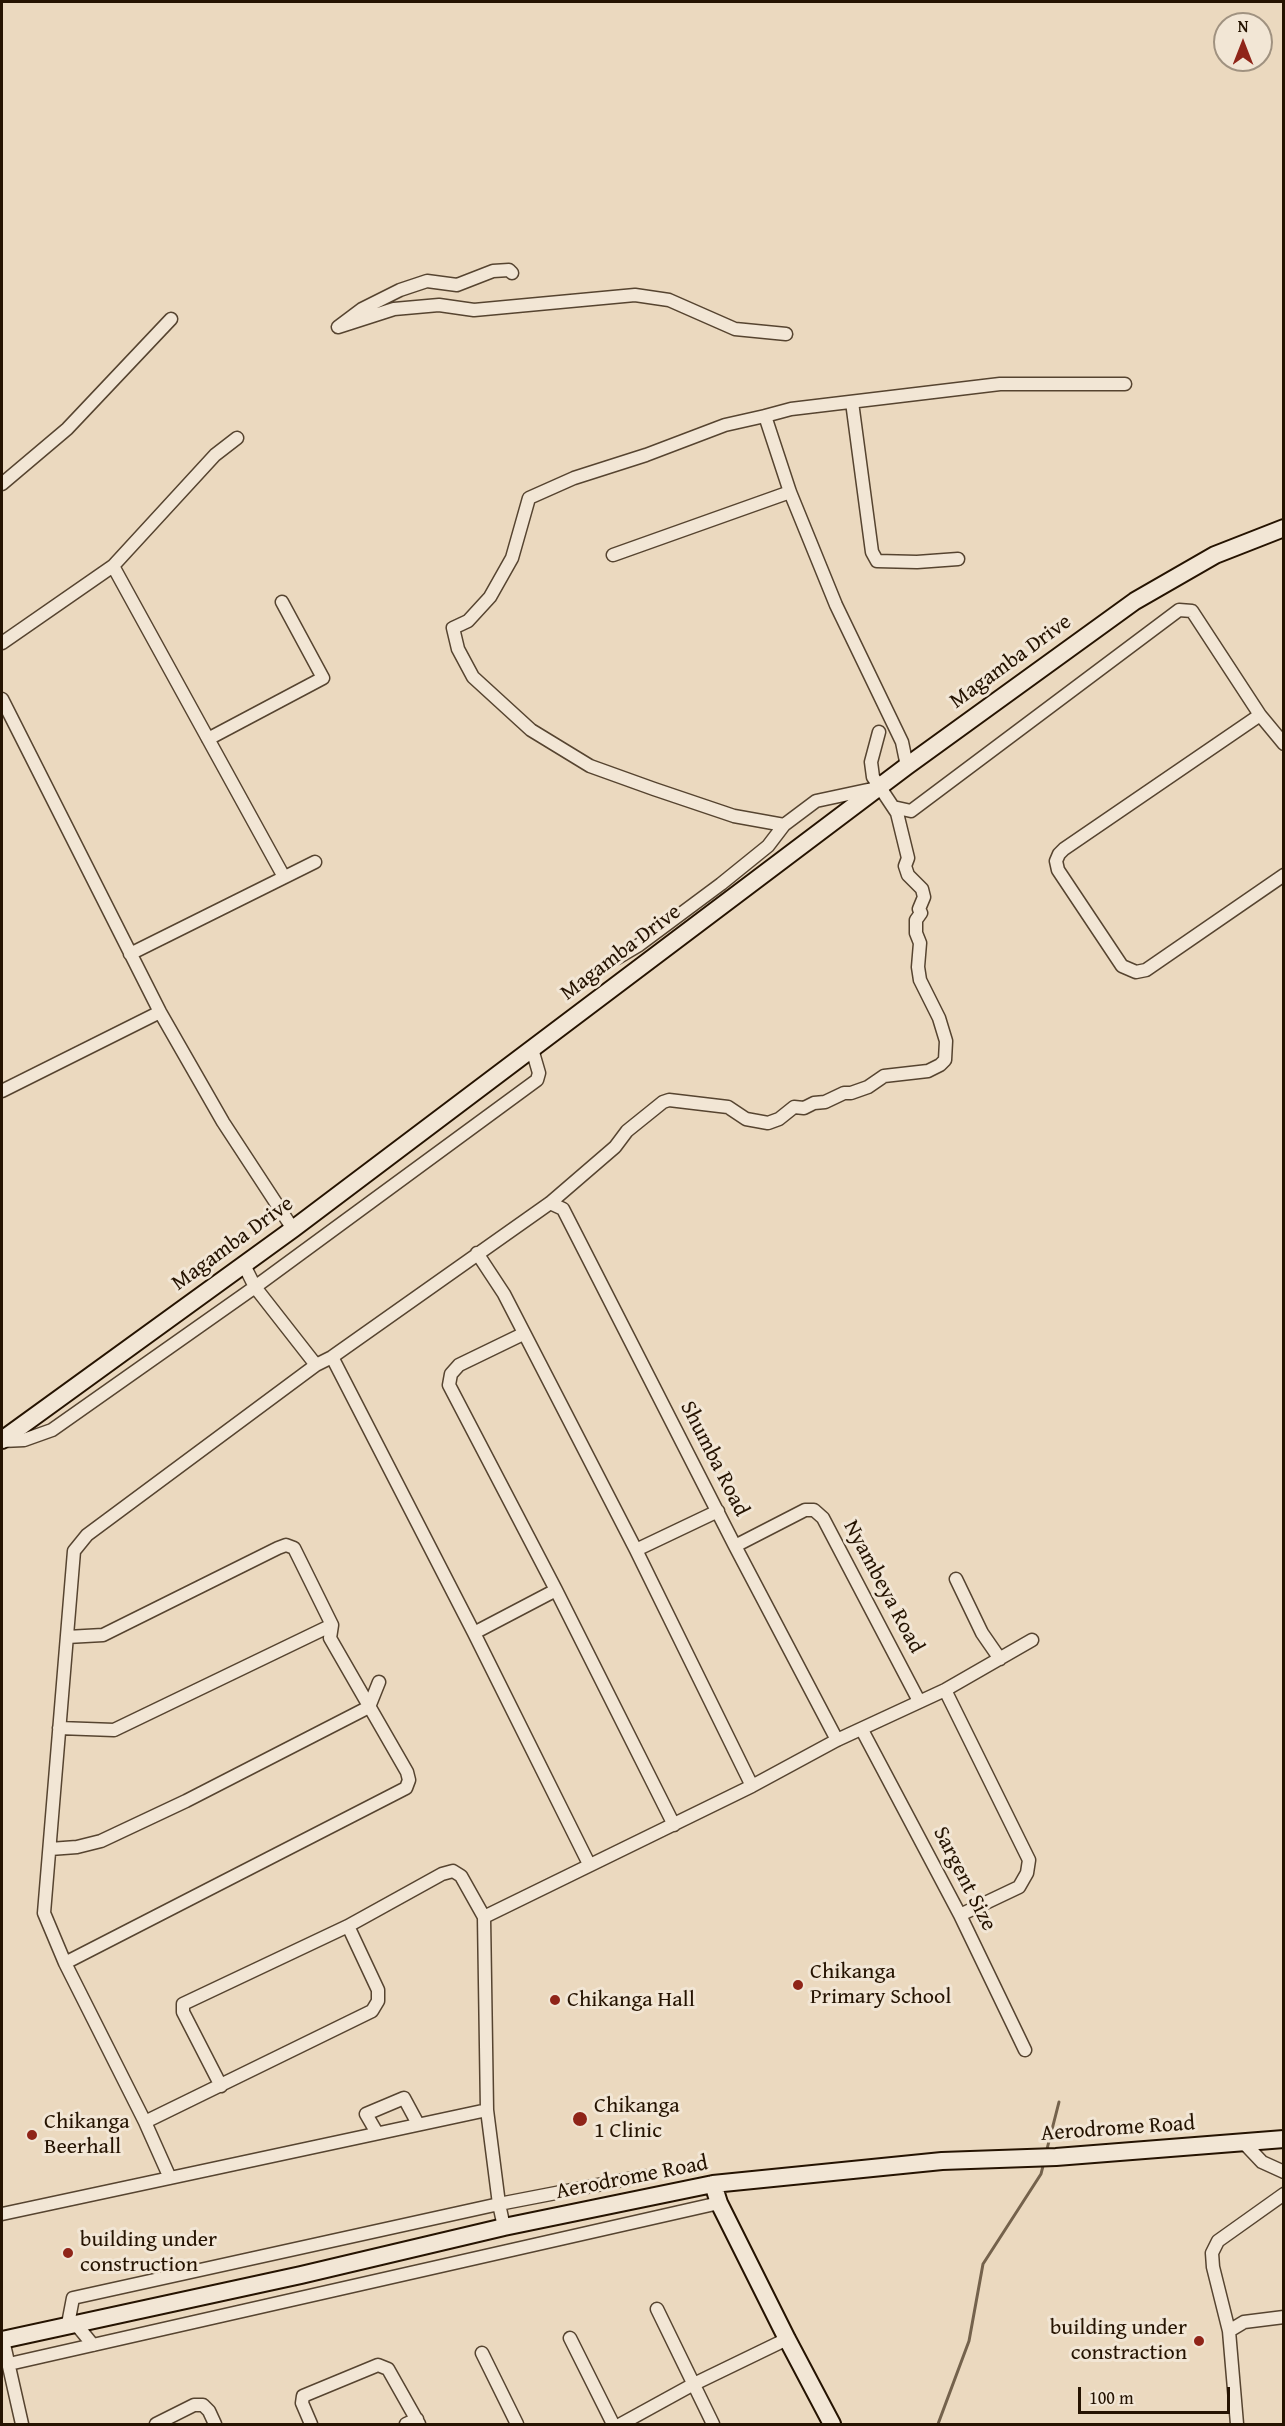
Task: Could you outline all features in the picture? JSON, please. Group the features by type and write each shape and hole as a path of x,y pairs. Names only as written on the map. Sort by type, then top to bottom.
{"street":[{"path":"512,273 509,270 493,271 457,285 427,281 400,290 372,304 338,327 394,309 439,305 474,310 635,295 669,300 735,329 786,334"},
{"path":"2,484 67,429 171,319"},
{"path":"784,825 734,816 590,766 531,730 473,676 458,649 453,628 468,621 490,597 512,558 529,498 574,478 646,455 725,425 791,409 1000,384 1125,384"},
{"path":"852,402 872,552 878,561 917,562 958,559"},
{"path":"765,416 790,492 836,605 902,742 907,766"},
{"path":"2,643 113,566 215,455 237,438"},
{"path":"613,555 790,492"},
{"name":"Magamba Drive","path":"2,1441 244,1265 878,787 1135,601 1215,555 1284,528"},
{"path":"113,566 284,878"},
{"path":"208,739 323,678 282,602"},
{"path":"893,807 911,811 1179,610 1192,611 1260,715 1284,744"},
{"path":"2,699 160,1012 223,1122 293,1228"},
{"path":"1260,715 1064,849 1056,861 1058,870 1122,966 1136,972 1146,970 1284,875"},
{"path":"170,2178 146,2122 65,1963 44,1913 74,1551 87,1535 316,1365 332,1358 550,1203 615,1147 627,1131 641,1122 646,1114 669,1100 728,1107 746,1119 768,1123 779,1119 794,1107 804,1108 844,1093 851,1094 868,1087 884,1076 927,1071 945,1060 946,1041 939,1018 920,980 918,967 920,944 916,933 916,920 921,913 919,909 924,897 922,889 908,875 905,866 908,858 897,813 873,777 871,762 879,732"},
{"path":"616,958 639,945 726,880 768,846 784,825 816,801 839,798 878,787"},
{"path":"130,954 315,862"},
{"path":"2,1091 160,1012"},
{"path":"2,1441 24,1440 52,1430 255,1287 537,1080 539,1073 532,1049"},
{"name":"Shumba Road","path":"550,1203 563,1209 837,1740"},
{"path":"477,1253 504,1294 636,1550 752,1786"},
{"path":"244,1265 255,1287 316,1365"},
{"path":"523,1334 459,1365 451,1374 449,1385 556,1590 674,1825"},
{"path":"332,1358 474,1633 589,1864"},
{"name":"Nyambeya Road","path":"735,1546 805,1510 814,1510 823,1518 919,1701"},
{"path":"636,1550 718,1511"},
{"path":"65,1963 406,1788 410,1780 330,1638 332,1625 294,1548 286,1545 103,1635 67,1637"},
{"path":"956,1579 982,1633 1000,1659"},
{"path":"474,1633 556,1590"},
{"path":"59,1728 100,1731 120,1728 332,1625"},
{"path":"484,1917 752,1786 837,1740 945,1690 1032,1640"},
{"path":"50,1849 77,1847 102,1841 186,1802 369,1707 379,1682"},
{"path":"945,1690 1029,1860 1027,1873 1019,1887 960,1915"},
{"name":"Sargent Size","path":"862,1730 960,1915 1025,2050"},
{"path":"221,2086 183,2012 183,2004 348,1926 442,1874 453,1871 461,1876 484,1917 487,2110 504,2227"},
{"path":"146,2122 372,2011 378,2001 378,1990 348,1926"},
{"path":"377,2133 366,2114 404,2098 418,2124"},
{"path":"2,2214 487,2110"},
{"name":"Aerodrome Road","path":"2,2340 301,2276 504,2227 713,2184 942,2161 1056,2157 1284,2139"},
{"path":"1244,2143 1262,2162 1284,2172"},
{"path":"93,2345 72,2324 73,2298 499,2204 644,2176"},
{"path":"713,2184 719,2203 832,2424"},
{"path":"1237,2424 1229,2331 1213,2267 1212,2253 1218,2241 1284,2194"},
{"path":"9,2364 719,2203"},
{"path":"657,2308 692,2385 713,2424"},
{"path":"1229,2331 1244,2322 1284,2317"},
{"path":"570,2338 613,2424"},
{"path":"621,2424 692,2385 787,2339"},
{"path":"2,2340 22,2424"},
{"path":"482,2354 517,2424"},
{"path":"311,2424 302,2403 303,2396 378,2365 388,2369 414,2423"},
{"path":"156,2424 194,2405 203,2405 209,2411 215,2424"}],"waterway":[{"path":"1046,2153 1059,2102"},
{"path":"938,2424 969,2341 983,2264 1041,2174 1044,2162"}],"place":[{"name":"Chikanga Primary School","path":"798,1985"},
{"name":"Chikanga Hall","path":"555,2000"},
{"name":"Chikanga 1 Clinic","path":"580,2119"},
{"name":"Chikanga Beerhall","path":"32,2135"},
{"name":"building under construction","path":"68,2253"},
{"name":"building under constraction","path":"1199,2341"}]}
